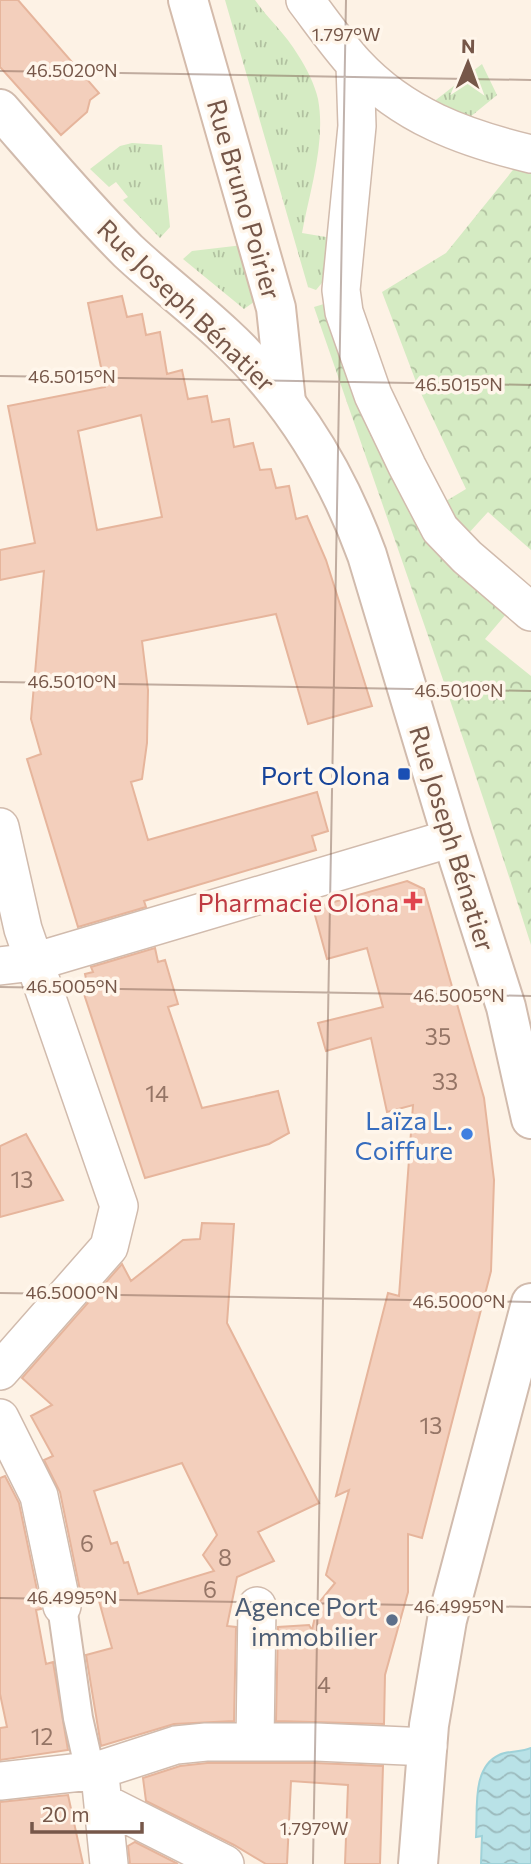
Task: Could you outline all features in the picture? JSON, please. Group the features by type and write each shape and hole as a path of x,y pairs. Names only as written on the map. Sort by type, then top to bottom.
{"street":[{"name":"Rue Bruno Poirier","path":"188,0 276,308 286,402"},
{"path":"305,0 355,65 406,108 441,126 483,142 531,154"},
{"path":"355,65 357,126 341,290 344,313 373,395 440,529 531,612"},
{"name":"Rue Joseph Bénatier","path":"0,109 90,212 129,252 227,337 286,402 322,456 355,523 506,1007 531,1119"},
{"path":"0,827 23,929 17,964 119,1206 109,1247 0,1371"},
{"path":"17,964 452,838"},
{"path":"418,1864 428,1747 447,1620 531,1303"},
{"path":"0,1418 39,1496 62,1606 78,1718 98,1781 109,1864"},
{"path":"255,1741 257,1606"},
{"path":"0,1781 98,1781 176,1745 255,1741 428,1747"},
{"path":"98,1781 225,1864"}],"green space":[{"path":"225,0 255,0 293,47 317,94 320,115 319,149 302,233 332,238 326,278 316,290 308,287"},
{"path":"482,64 497,95 464,122 432,103"},
{"path":"132,143 162,145 170,227 160,238 123,200 128,197 116,182 109,187 90,169 120,146"},
{"path":"521,160 531,162 531,550 488,512 467,535 441,504 466,489 418,387 382,292 446,253"},
{"path":"243,245 258,299 244,309 183,259 192,251"},
{"path":"327,303 507,613 485,639 531,676 531,945 452,705 314,307"}],"water":[{"path":"531,1748 531,1864 481,1864 482,1836 476,1837 477,1803 484,1770 490,1761 499,1755"}],"building":[{"path":"0,0 18,0 99,93 90,100 87,112 61,135 0,67"},
{"path":"122,296 127,317 142,314 146,335 160,332 167,374 182,370 188,399 207,396 212,422 229,419 234,447 253,443 260,470 271,469 276,488 289,486 296,519 307,516 326,560 372,706 308,724 276,614 142,641 148,690 147,743 142,779 131,782 148,840 317,792 328,831 312,836 316,850 144,901 146,907 78,927 27,759 41,754 31,719 44,571 0,580 0,550 35,543 8,406 105,387 88,303","holes":["141,415 162,517 97,530 78,431"]},
{"path":"407,881 424,889 484,1098 494,1180 491,1271 422,1538 408,1534 408,1592 385,1675 384,1724 276,1721 278,1627 309,1625 312,1630 318,1604 335,1583 326,1575 349,1490 336,1496 388,1293 399,1296 413,1105 387,1112 371,1038 326,1051 318,1023 383,1007 367,948 327,959 313,908"},
{"path":"155,948 158,962 165,960 178,1004 168,1007 202,1108 278,1091 289,1133 269,1144 145,1178 81,985 87,983 85,974 93,972 91,967"},
{"path":"26,1134 63,1200 0,1217 0,1146"},
{"path":"202,1223 234,1224 227,1323 319,1503 258,1532 274,1561 237,1577 227,1626 236,1627 234,1721 174,1724 101,1746 86,1655 112,1648 96,1590 81,1595 60,1492 44,1460 53,1456 31,1416 52,1405 22,1378 122,1264 131,1281 183,1240 200,1239","holes":["182,1463 217,1535 203,1555 214,1571 138,1594 128,1562 124,1563 117,1542 111,1544 94,1491"]},
{"path":"5,1476 19,1503 41,1609 36,1610 46,1664 53,1662 68,1750 0,1760 0,1728 7,1727 0,1694 0,1478"},
{"path":"207,1763 383,1766 380,1864 345,1864 348,1785 291,1781 287,1864 266,1864 146,1801 143,1778 180,1766"},
{"path":"68,1795 83,1864 0,1864 0,1802"},
{"path":"135,1842 178,1864 130,1864 128,1846"}],"place":[{"name":"Port Olona","path":"404,774"},
{"name":"Pharmacie Olona","path":"413,901"},
{"name":"Laïza L. Coiffure","path":"467,1134"},
{"name":"Agence Port immobilier","path":"392,1620"}]}
